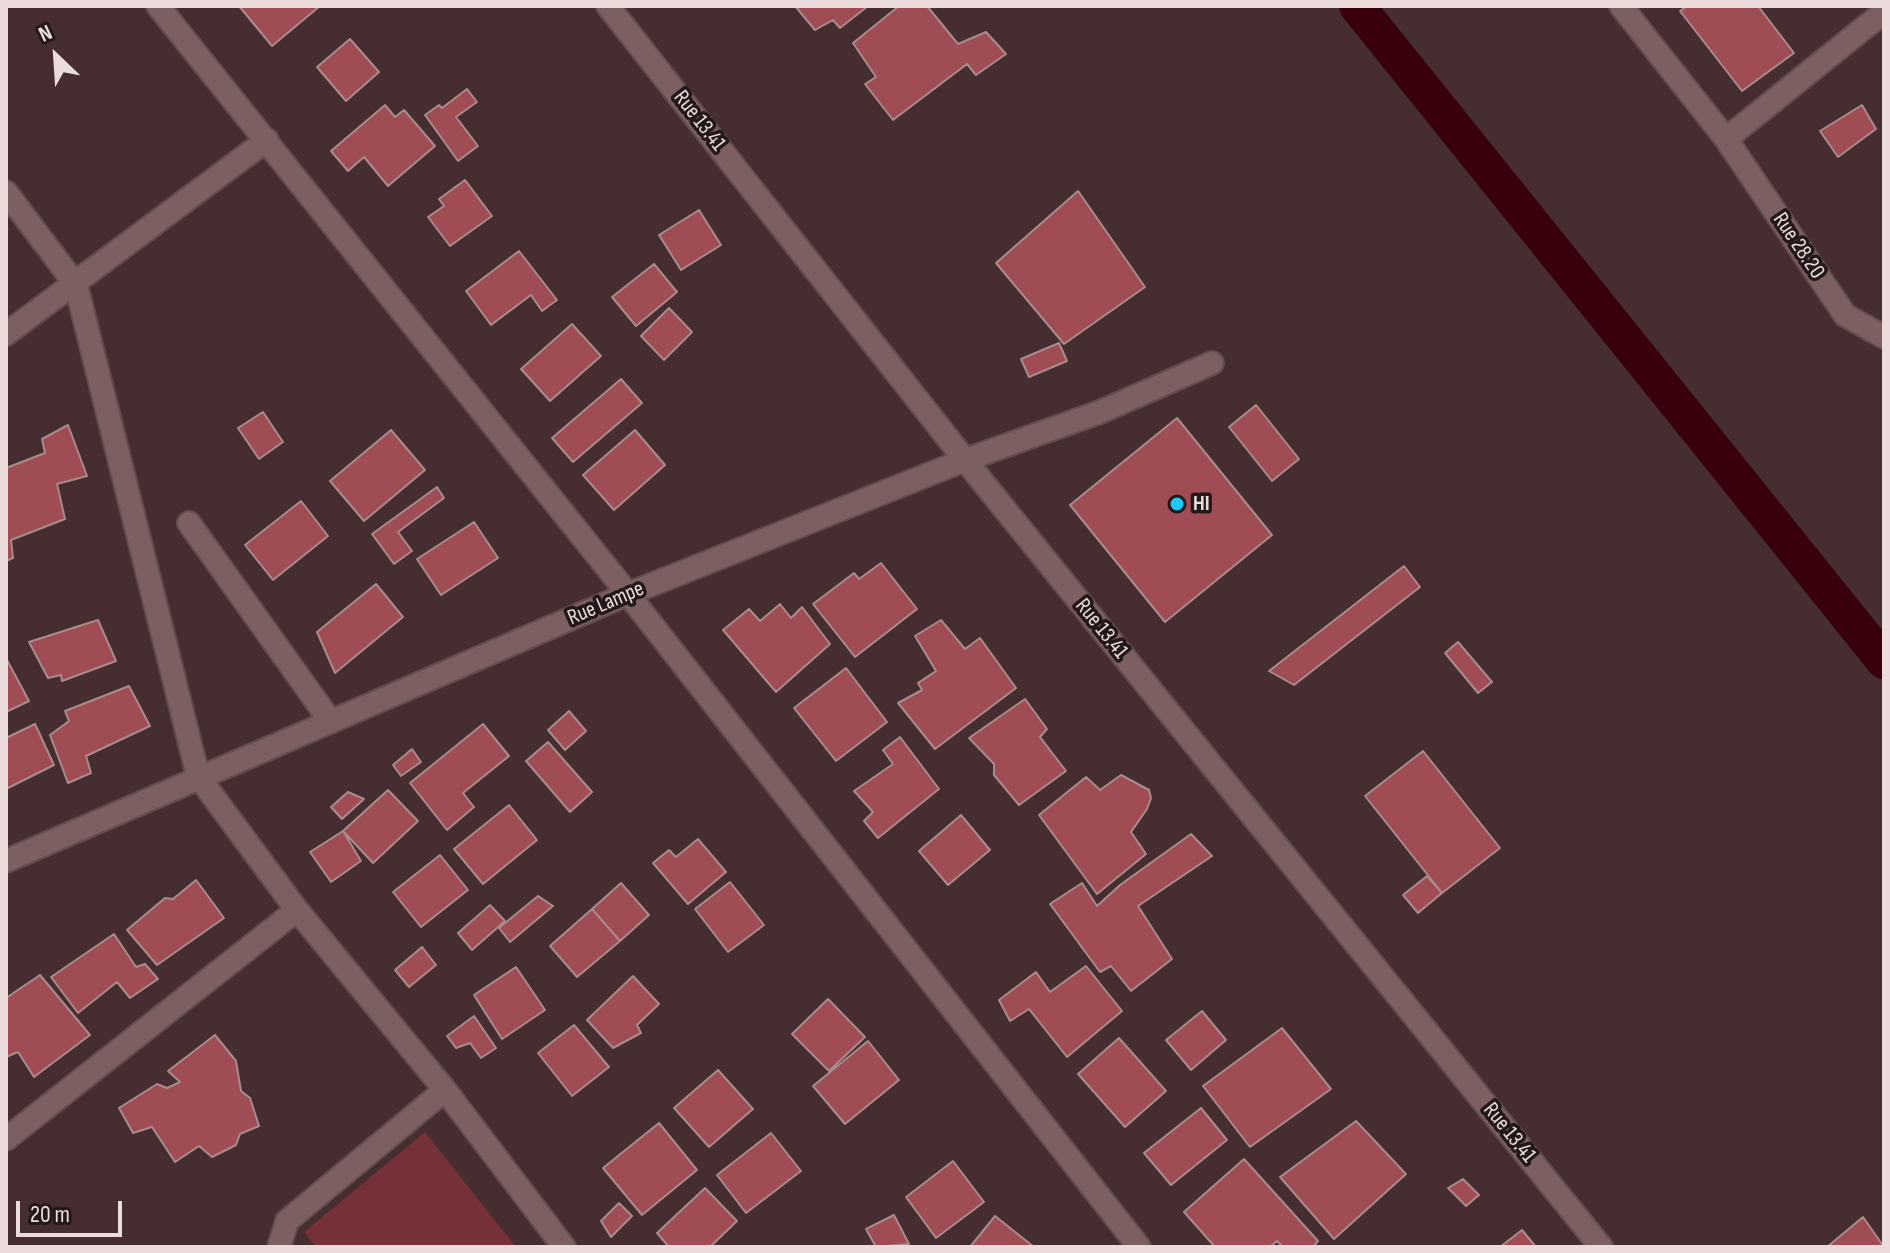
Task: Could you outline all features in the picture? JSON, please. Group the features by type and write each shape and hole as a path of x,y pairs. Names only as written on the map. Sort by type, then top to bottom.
{"street":[{"path":"158,6 628,594 1139,1247"},
{"name":"Rue 13.41","path":"608,6 965,460 1601,1247"},
{"name":"Rue 28.20","path":"1621,6 1726,139 1845,315 1884,337"},
{"path":"1726,139 1884,12"},
{"path":"6,334 76,285 267,140"},
{"path":"6,192 76,285 198,776 297,910 445,1090 564,1247"},
{"name":"Rue Lampe","path":"6,861 628,594 965,460 1100,412 1212,363"},
{"path":"189,523 331,722"},
{"path":"6,1139 297,910"},
{"path":"279,1247 287,1221 445,1090"}],"shaded area":[{"path":"425,1132 516,1247 316,1247 304,1232"}],"building":[{"path":"239,6 320,6 272,46"},
{"path":"795,6 868,6 840,28 833,20 815,30"},
{"path":"899,6 927,6 958,44 986,32 1006,54 976,75 967,64 893,120 865,84 876,77 853,43"},
{"path":"1687,6 1758,6 1794,53 1742,91 1680,11"},
{"path":"350,39 379,72 346,101 317,67"},
{"path":"467,89 477,102 456,117 478,146 458,161 425,115 439,105 442,108"},
{"path":"385,105 395,117 404,110 435,146 388,186 364,157 348,171 331,151"},
{"path":"1862,105 1876,129 1838,157 1820,131"},
{"path":"465,180 492,216 450,246 428,217 444,206 439,199"},
{"path":"1078,191 1145,287 1064,344 996,263"},
{"path":"699,210 721,245 681,270 659,235"},
{"path":"519,251 557,300 542,311 531,295 491,325 466,291"},
{"path":"654,264 677,292 636,326 612,297"},
{"path":"669,308 692,332 664,360 641,336"},
{"path":"572,324 601,356 550,401 521,369"},
{"path":"1059,343 1067,361 1029,377 1021,359"},
{"path":"621,379 642,403 573,462 552,438"},
{"path":"1256,405 1299,459 1272,481 1229,427"},
{"path":"263,412 283,442 259,459 238,428"},
{"path":"1177,418 1272,535 1165,622 1070,505"},
{"path":"68,425 87,476 57,484 65,519 11,540 13,558 6,561 6,468 45,453 42,439"},
{"path":"391,430 425,470 364,521 330,481"},
{"path":"635,430 665,465 614,510 583,475"},
{"path":"437,487 444,498 398,532 412,551 394,564 372,534"},
{"path":"301,501 328,536 273,580 245,545"},
{"path":"474,522 498,558 441,595 417,559"},
{"path":"881,563 917,609 855,657 813,604 854,573 859,579"},
{"path":"1404,566 1420,587 1294,685 1269,671"},
{"path":"376,584 403,617 335,673 317,632"},
{"path":"780,604 791,618 802,607 830,644 776,692 723,630 749,609 760,621"},
{"path":"98,620 116,661 62,681 61,675 48,678 29,642"},
{"path":"941,620 965,649 980,638 1016,688 935,749 898,703 922,690 918,683 936,671 915,636"},
{"path":"1458,642 1492,682 1478,693 1445,653"},
{"path":"6,658 29,701 6,712"},
{"path":"846,668 887,722 836,761 794,708"},
{"path":"129,686 150,726 86,756 91,773 68,783 50,735 69,721 65,711"},
{"path":"1025,699 1047,729 1040,737 1066,771 1019,805 994,775 994,764 969,738"},
{"path":"569,711 586,731 565,750 548,730"},
{"path":"35,724 54,765 6,789 6,738"},
{"path":"483,724 509,756 463,793 474,807 447,830 410,783"},
{"path":"900,737 939,789 878,838 864,821 873,812 854,791 893,764 883,750"},
{"path":"548,742 592,792 570,812 526,761"},
{"path":"412,749 421,762 401,776 393,765"},
{"path":"1423,751 1500,848 1442,893 1365,796"},
{"path":"1121,775 1149,790 1151,798 1147,809 1131,832 1146,854 1097,894 1039,815 1086,777 1100,790"},
{"path":"388,790 418,821 373,863 343,831"},
{"path":"348,792 364,799 342,819 331,807"},
{"path":"509,805 537,840 483,884 454,849"},
{"path":"961,815 990,850 948,885 919,851"},
{"path":"343,831 361,861 331,882 310,852"},
{"path":"1191,834 1212,856 1138,906 1172,959 1131,991 1111,966 1100,972 1050,904 1082,883 1097,906 1120,885"},
{"path":"698,839 726,872 688,904 653,863 669,850 676,857"},
{"path":"440,855 468,890 421,927 393,892"},
{"path":"1427,876 1442,893 1418,913 1403,895"},
{"path":"196,880 224,918 157,965 127,930 165,898 173,899"},
{"path":"730,882 764,925 728,952 695,909"},
{"path":"621,883 649,915 620,941 592,909"},
{"path":"538,896 553,906 510,942 499,928"},
{"path":"490,905 505,921 472,950 458,933"},
{"path":"592,909 620,941 577,977 550,946"},
{"path":"114,934 136,967 145,964 158,979 130,998 117,982 78,1013 51,977"},
{"path":"422,947 436,965 409,987 395,970"},
{"path":"1086,966 1122,1011 1067,1057 1029,1009 1010,1021 999,1000 1036,972 1050,992"},
{"path":"516,967 545,1010 502,1039 474,995"},
{"path":"40,975 90,1035 34,1077 18,1052 6,1057 6,998"},
{"path":"633,976 659,1004 637,1025 641,1033 613,1048 587,1020"},
{"path":"828,999 865,1037 829,1071 792,1034"},
{"path":"1202,1011 1226,1040 1191,1070 1166,1040"},
{"path":"474,1016 496,1048 481,1058 470,1043 456,1048 447,1036"},
{"path":"574,1025 609,1067 572,1096 538,1053"},
{"path":"1282,1028 1331,1089 1250,1147 1203,1086"},
{"path":"215,1035 236,1061 241,1091 250,1098 259,1126 240,1134 236,1145 212,1157 199,1146 175,1162 152,1127 133,1133 119,1108 157,1084 167,1088 180,1082 168,1071"},
{"path":"1119,1038 1166,1091 1125,1127 1078,1074"},
{"path":"868,1041 899,1080 845,1124 813,1086"},
{"path":"718,1070 753,1109 709,1147 674,1108"},
{"path":"1201,1108 1227,1140 1171,1185 1144,1153"},
{"path":"1356,1121 1406,1174 1334,1239 1280,1177"},
{"path":"659,1123 697,1170 642,1215 603,1168"},
{"path":"771,1133 801,1171 746,1213 717,1175"},
{"path":"1244,1159 1318,1241 1313,1247 1283,1247 1277,1241 1270,1247 1215,1247 1184,1212"},
{"path":"953,1161 984,1202 936,1238 906,1197"},
{"path":"1463,1179 1479,1195 1466,1206 1448,1188"},
{"path":"705,1188 737,1221 710,1247 669,1247 657,1233"},
{"path":"619,1203 632,1216 611,1237 601,1221"},
{"path":"894,1215 909,1244 876,1247 866,1229"},
{"path":"995,1216 1034,1247 970,1247"},
{"path":"1863,1217 1884,1247 1827,1247"},
{"path":"1522,1230 1536,1247 1500,1247"}],"waterway":[{"path":"1357,6 1884,661"}],"place":[{"name":"HI","path":"1177,504"}]}
